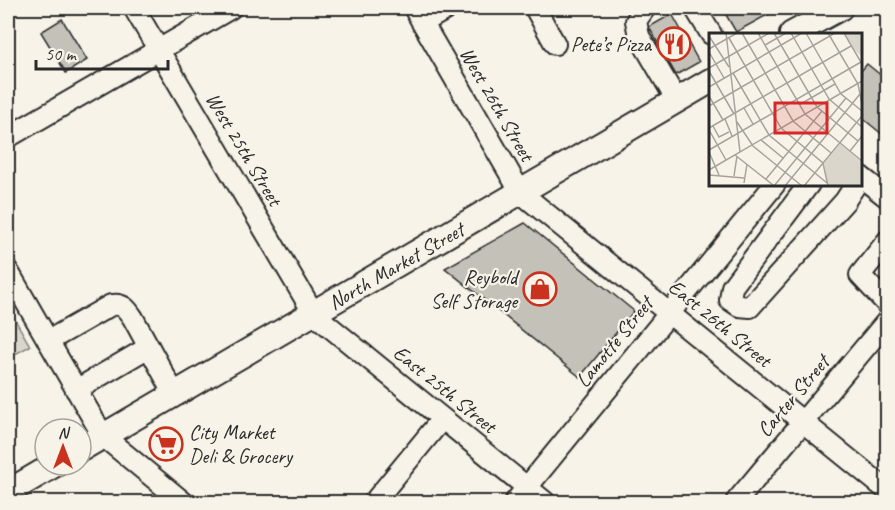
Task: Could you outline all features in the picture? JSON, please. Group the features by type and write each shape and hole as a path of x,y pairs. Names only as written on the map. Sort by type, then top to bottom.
{"main road":[{"path":"794,33 840,8"},
{"name":"North Market Street","path":"93,442 709,82"},
{"path":"8,492 34,477"}],"street":[{"name":"West 25th Street","path":"134,8 314,314"},
{"path":"8,137 231,8"},
{"path":"418,15 448,8"},
{"path":"535,8 555,44"},
{"path":"645,8 636,21 639,36 677,101"},
{"path":"695,8 710,33"},
{"name":"West 26th Street","path":"418,15 521,193"},
{"path":"862,178 888,198"},
{"name":"Lamotte Street","path":"521,495 773,186"},
{"path":"808,186 732,287 730,300 739,306 750,307 845,201 855,186"},
{"name":"East 26th Street","path":"521,193 888,491"},
{"path":"888,240 860,275 888,305"},
{"path":"8,271 103,436 183,502"},
{"path":"48,341 111,305 118,304 126,308 175,395"},
{"name":"East 25th Street","path":"314,314 442,418 521,495 545,502"},
{"name":"Carter Street","path":"736,502 888,320"},
{"path":"76,390 149,347"},
{"path":"374,502 442,418"}],"shaded area":[{"path":"8,307 30,346 8,358"}],"building":[{"path":"722,8 780,8 736,32"},
{"name":"Pete’s Pizza","path":"672,14 699,62 676,75 649,27"},
{"path":"62,19 87,60 66,73 41,32"},
{"path":"867,64 888,81 888,139 862,118 862,70"},
{"name":"Reybold Self Storage","path":"525,223 634,311 580,377 445,268"}],"place":[{"name":"Pete’s Pizza","path":"674,44"},
{"name":"Reybold Self Storage","path":"540,289"},
{"name":"City Market Deli & Grocery","path":"166,444"}]}
